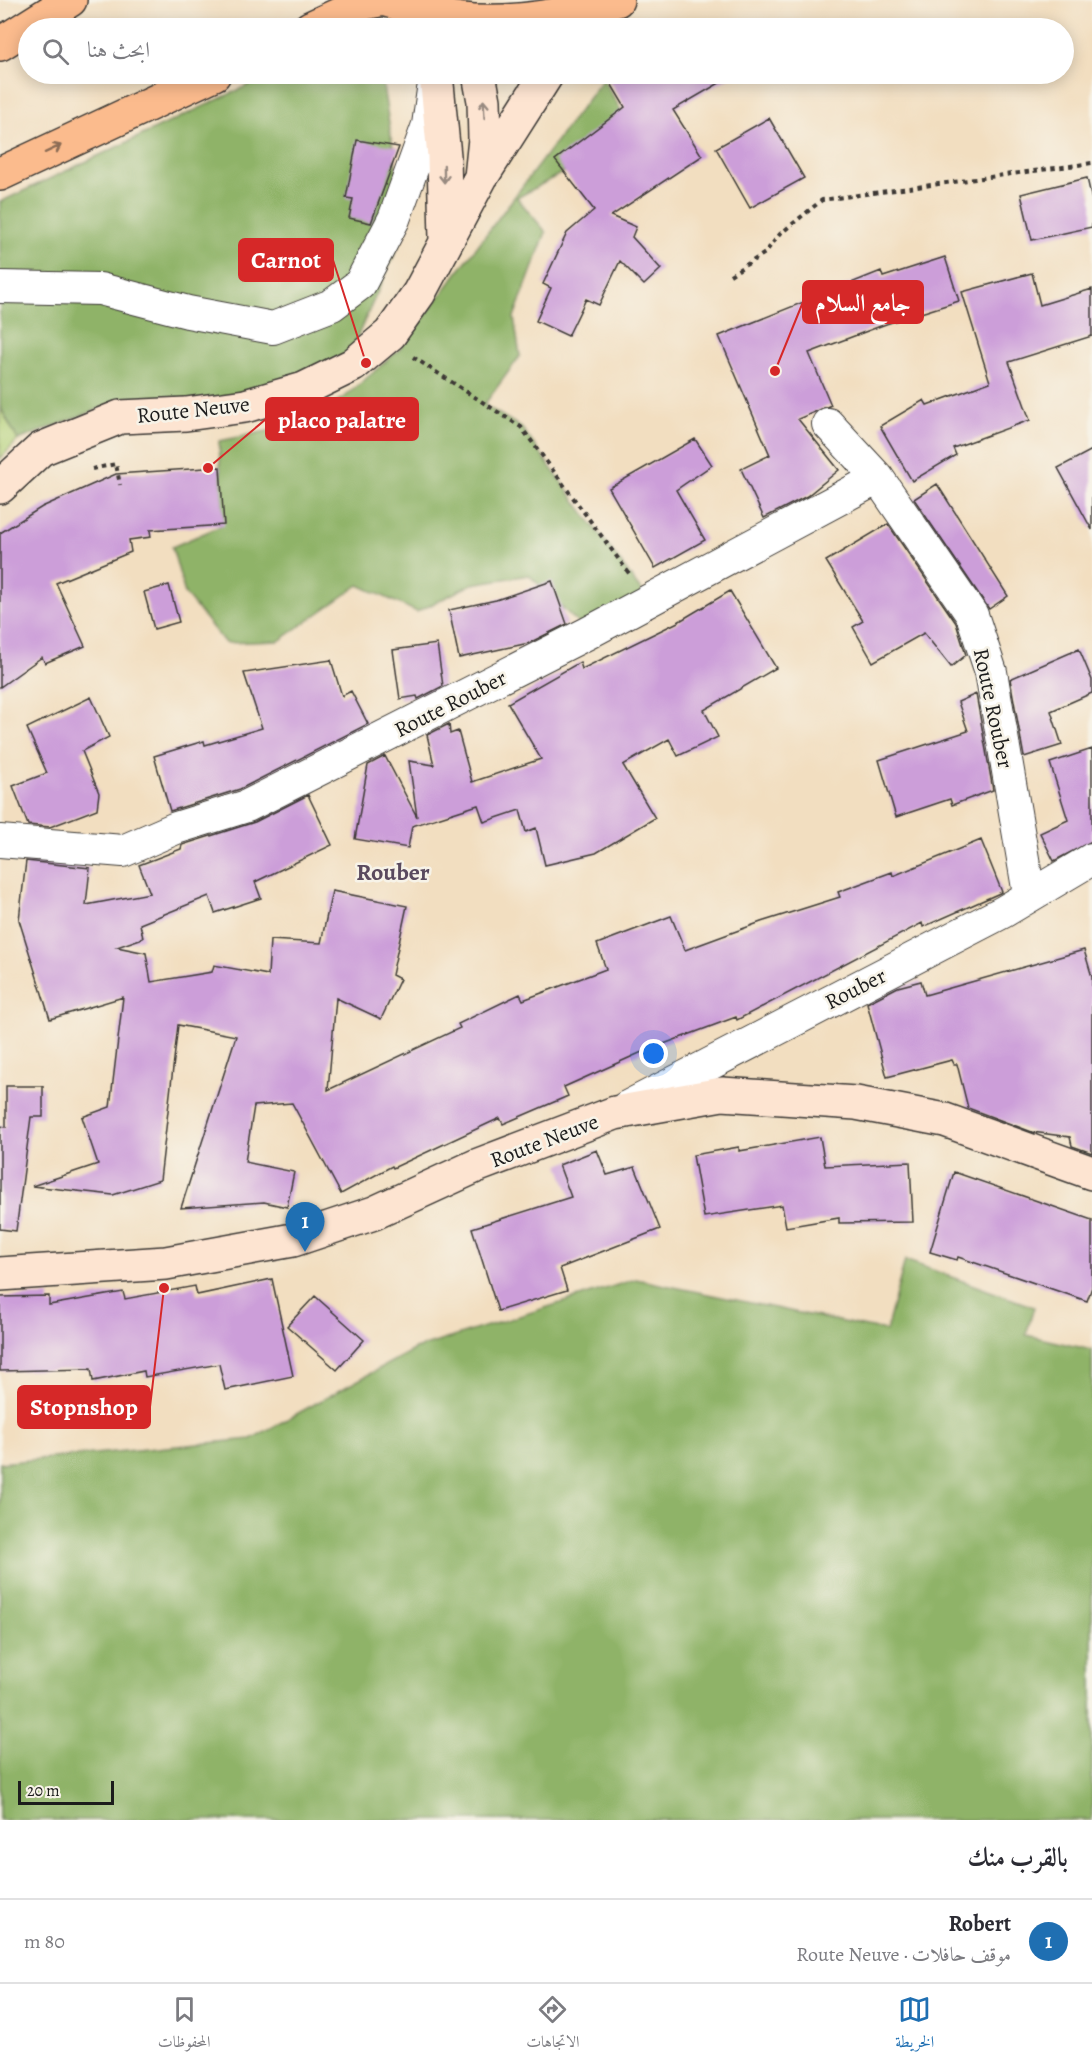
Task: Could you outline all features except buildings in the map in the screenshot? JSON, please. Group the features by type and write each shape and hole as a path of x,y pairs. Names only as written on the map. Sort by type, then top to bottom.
{"highway":[{"path":"41,18 70,0"},
{"path":"332,18 364,3 379,0"},
{"path":"386,0 425,14 511,18"},
{"path":"541,18 594,12"},
{"path":"0,44 18,33"},
{"path":"0,174 193,84"}],"main road":[{"path":"437,84 444,156 446,242"},
{"path":"481,84 484,101 485,139 481,177"},
{"name":"Route Neuve","path":"0,488 41,449 120,417 186,414 245,406 304,389 353,365 390,334 419,293 481,177 541,84"},
{"name":"Route Neuve","path":"0,1274 166,1263 293,1240 374,1213 476,1166 615,1113 722,1094 856,1103 945,1120 1092,1173"}],"street":[{"path":"0,287 100,289 188,312 273,328 332,305 360,284 394,219 428,125 434,84"},
{"name":"Route Rouber","path":"828,424 878,478 972,615 991,672 1029,894"},
{"name":"Route Rouber","path":"0,841 123,851 176,828 247,806 648,600 878,478"},
{"name":"Rouber","path":"615,1113 1003,912 1029,894 1092,859"}],"path":[{"path":"730,275 765,253 780,234 822,200 1092,163"},
{"path":"390,334 400,348 521,427 648,600"},
{"path":"92,469 116,464 120,485"}],"green space":[{"path":"251,84 383,84 406,229 353,346 338,365 252,400 117,402 18,440 0,406 0,202"},
{"path":"599,84 606,84 634,133 517,198 546,232 514,317 520,356 484,405 521,427 648,600 588,633 529,575 472,584 417,612 359,585 279,641 225,643 185,594 172,547 223,525 219,441 301,424 346,396 400,349"},
{"path":"0,408 18,440 0,459"},
{"path":"905,1260 1034,1307 1026,1335 1092,1350 1092,1820 0,1820 0,1463 251,1439 415,1349 636,1279 886,1331"}],"place":[{"name":"Carnot","path":"366,363"},
{"name":"جامع السلام","path":"775,371"},
{"name":"placo palatre","path":"208,468"},
{"name":"Robert","path":"305,1252"},
{"name":"Stopnshop","path":"164,1288"}],"district":[{"name":"Rouber","path":"393,872"}]}
